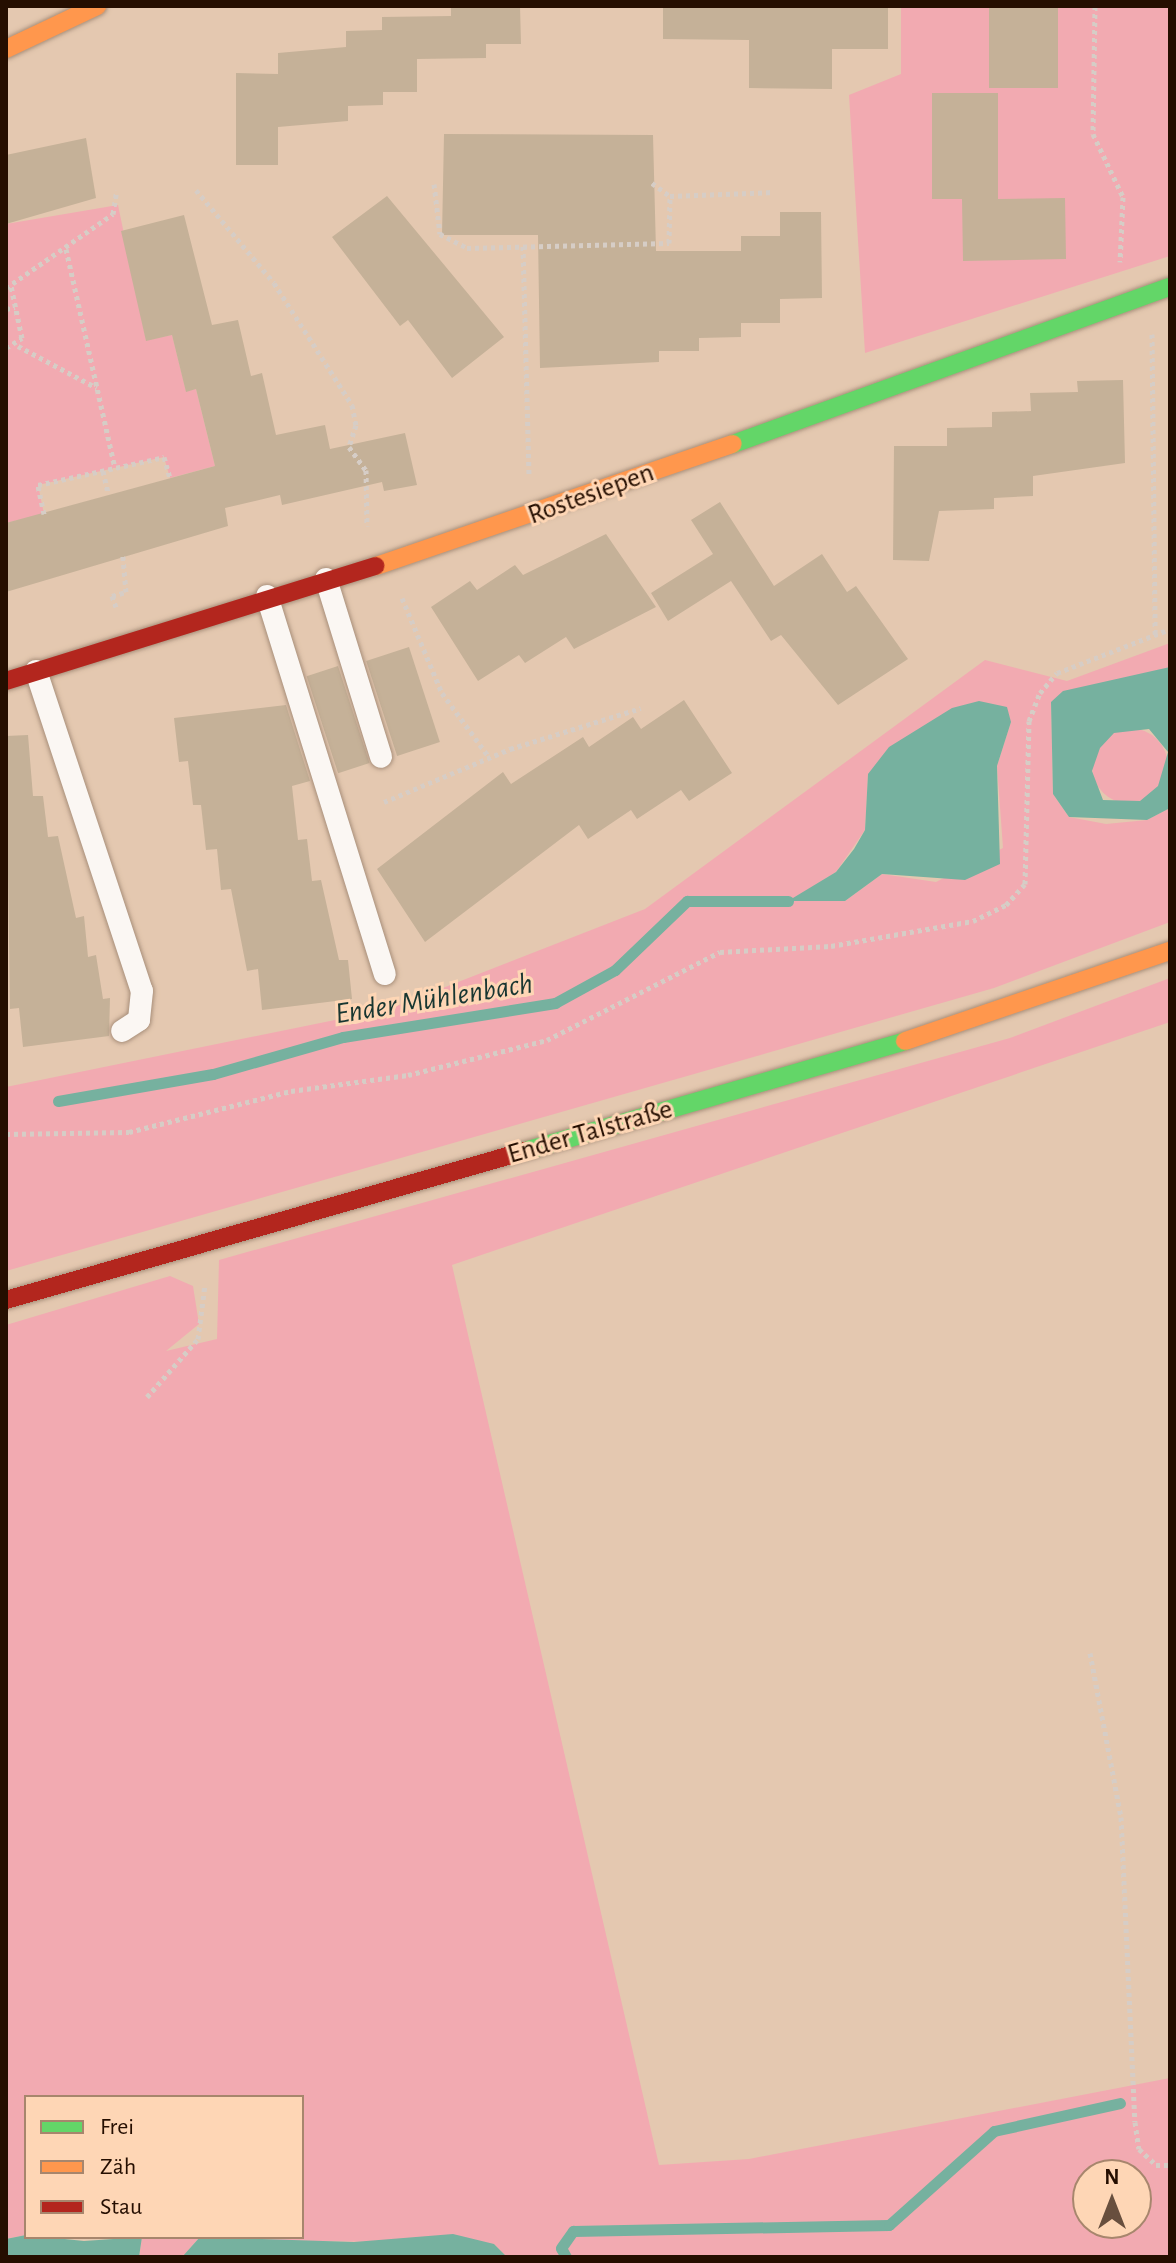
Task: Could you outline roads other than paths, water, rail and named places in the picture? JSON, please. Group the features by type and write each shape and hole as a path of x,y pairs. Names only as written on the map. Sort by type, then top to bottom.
{"street":[{"path":"6,49 97,6"},
{"name":"Rostesiepen","path":"6,681 267,596 531,517 1170,287"},
{"name":"Ender Talstraße","path":"6,1300 1007,1012 1170,951"}],"lane":[{"path":"326,579 381,757"},
{"path":"267,596 385,974"},
{"path":"36,671 142,991 139,1020 122,1031"}],"water":[{"path":"1170,667 1170,808 1147,820 1069,817 1053,794 1051,702 1063,691","holes":["1149,729 1168,752 1158,786 1140,801 1103,800 1092,771 1100,748 1114,733"]},
{"path":"979,701 1007,707 1011,722 997,766 1000,864 965,880 882,874 845,901 788,901 836,872 854,849 865,830 868,774 889,747 952,708"},
{"path":"453,2234 494,2244 507,2257 182,2257 198,2239 354,2242"},
{"path":"24,2235 24,2239 84,2241 142,2239 139,2257 6,2257 6,2239"}],"waterway":[{"name":"Ender Mühlenbach","path":"58,1101 213,1074 343,1037 555,1003 615,970 687,901 788,901"},
{"path":"566,2257 561,2248 573,2231 889,2225 994,2131 1120,2103"}]}
